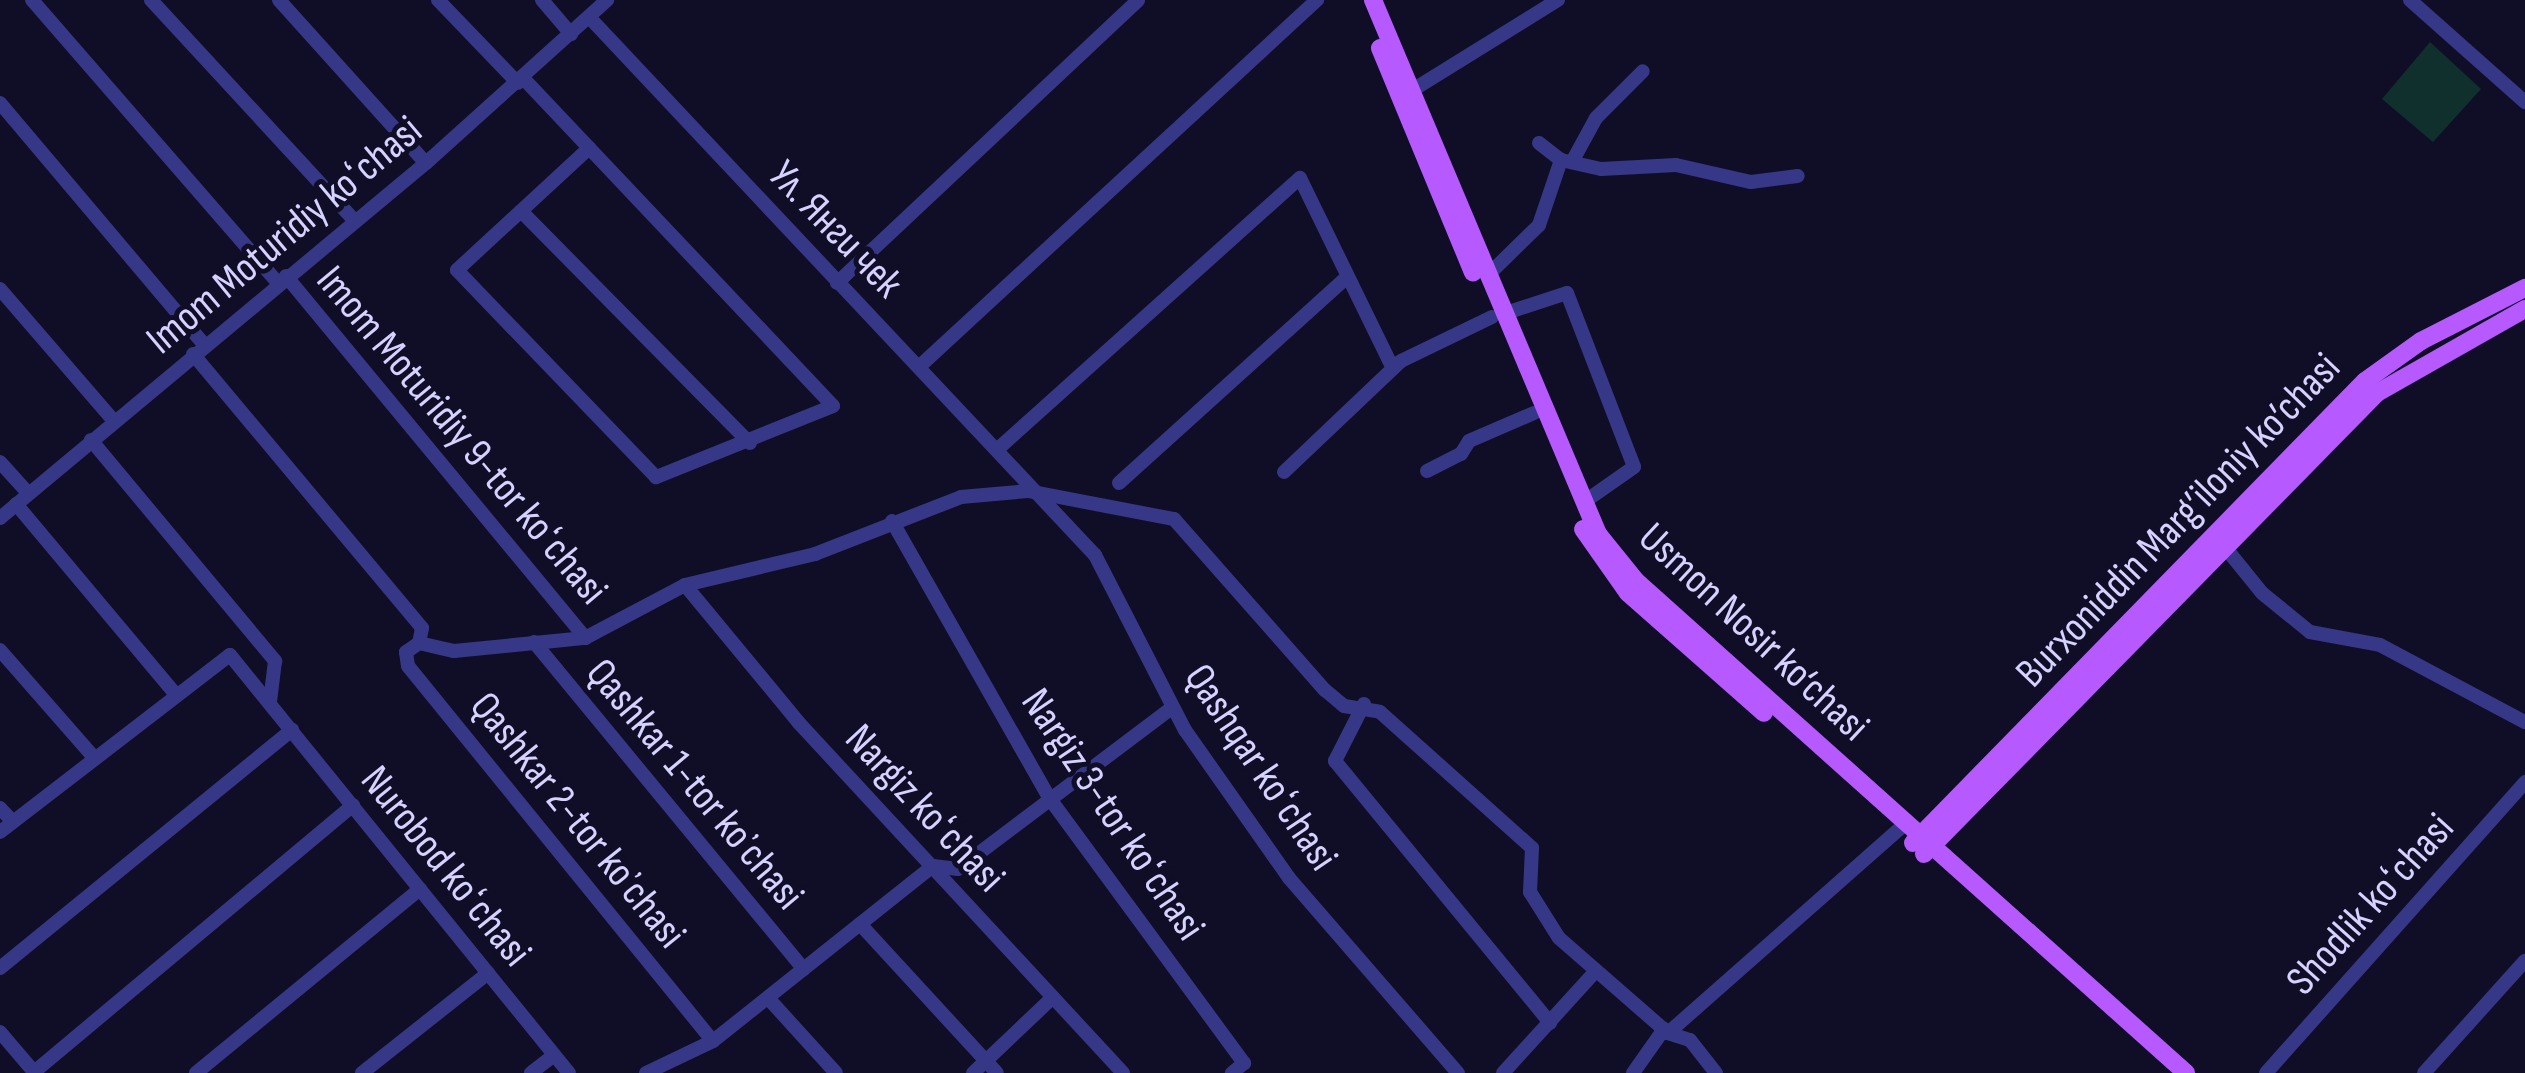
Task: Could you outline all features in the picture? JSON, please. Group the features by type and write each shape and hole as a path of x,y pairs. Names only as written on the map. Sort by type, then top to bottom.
{"main road":[{"name":"Usmon Nosir ko‘chasi","path":"1360,0 1584,502 1636,581 1916,839"},
{"name":"Usmon Nosir ko‘chasi","path":"1373,0 1487,275 1498,315"},
{"name":"Burxoniddin Marg’iloniy ko’chasi","path":"1916,839 2219,539 2380,369 2525,288"},
{"name":"Burxoniddin Marg’iloniy ko’chasi","path":"2219,539 2377,393 2431,356 2525,309"},
{"name":"Usmon Nosir ko‘chasi","path":"1517,360 1584,533 1628,593 1916,839 1969,876 2186,1073"}],"street":[{"name":"Imom Moturidiy 9-tor koʻchasi","path":"32,0 282,279 585,638"},
{"path":"151,0 355,221"},
{"path":"279,0 426,163"},
{"path":"439,0 589,148 833,406 656,477 458,270 589,148"},
{"path":"542,0 571,34"},
{"name":"Imom Moturidiy koʻchasi","path":"0,518 426,163 607,0"},
{"path":"837,283 1138,0"},
{"path":"921,365 1317,0"},
{"path":"1411,91 1558,0"},
{"path":"2410,0 2525,102"},
{"name":"Ул. Янги чек","path":"589,17 837,283 1000,447 1028,490"},
{"path":"1487,275 1539,225 1566,161 1596,118 1643,71"},
{"path":"0,103 422,628 418,643"},
{"path":"1539,143 1566,161 1676,165 1751,182 1798,176"},
{"path":"1000,447 1298,178 1393,369"},
{"path":"521,211 750,443"},
{"path":"1119,482 1345,279"},
{"path":"0,289 114,421"},
{"path":"1284,472 1393,369 1498,315 1567,292 1634,467 1584,502"},
{"path":"1427,471 1461,454 1469,441 1534,413"},
{"path":"91,440 275,662 270,702"},
{"path":"0,462 22,499 174,692 6,827 0,808"},
{"name":"Imom Moturidiy 9-tor koʻchasi","path":"418,643 454,651 585,638 685,585 815,554 961,497 1028,490 1174,519 1325,690 1344,706 1364,704 1532,848 1530,892 1594,974"},
{"name":"Qashqar koʻchasi","path":"1028,490 1057,510 1095,555 1173,707 1288,878 1458,1073"},
{"name":"Nargiz 3-tor koʻchasi","path":"892,521 1050,799 1244,1063 1232,1073"},
{"path":"2219,539 2262,593 2310,632 2380,645 2525,722"},
{"name":"Nargiz koʻchasi","path":"685,585 1123,1073"},
{"name":"Qashkar 1-tor koʼchasi","path":"534,642 804,969"},
{"name":"Qashkar 2-tor koʼchasi","path":"418,643 404,656 408,666 713,1041"},
{"path":"0,650 92,755"},
{"name":"Nurobod koʻchasi","path":"174,692 230,655 568,1073"},
{"path":"1364,704 1335,760 1550,1023"},
{"path":"646,1073 713,1041 933,866 958,869 1173,707"},
{"path":"0,968 292,730"},
{"name":"Shodlik koʻchasi","path":"2266,1073 2525,782"},
{"path":"0,1032 34,1072 353,805"},
{"path":"1633,1073 1666,1031 1916,839"},
{"path":"196,1073 420,889"},
{"name":"Qashkar 1-tor koʼchasi","path":"860,924 997,1073"},
{"path":"2424,1073 2525,961"},
{"path":"362,1073 488,973"},
{"path":"1503,1073 1594,974 1666,1031 1690,1040 1716,1073"},
{"path":"973,1073 1053,997"},
{"path":"768,998 836,1073"},
{"path":"531,1073 554,1055"}],"green space":[{"path":"2430,42 2481,89 2433,142 2382,99"}]}
